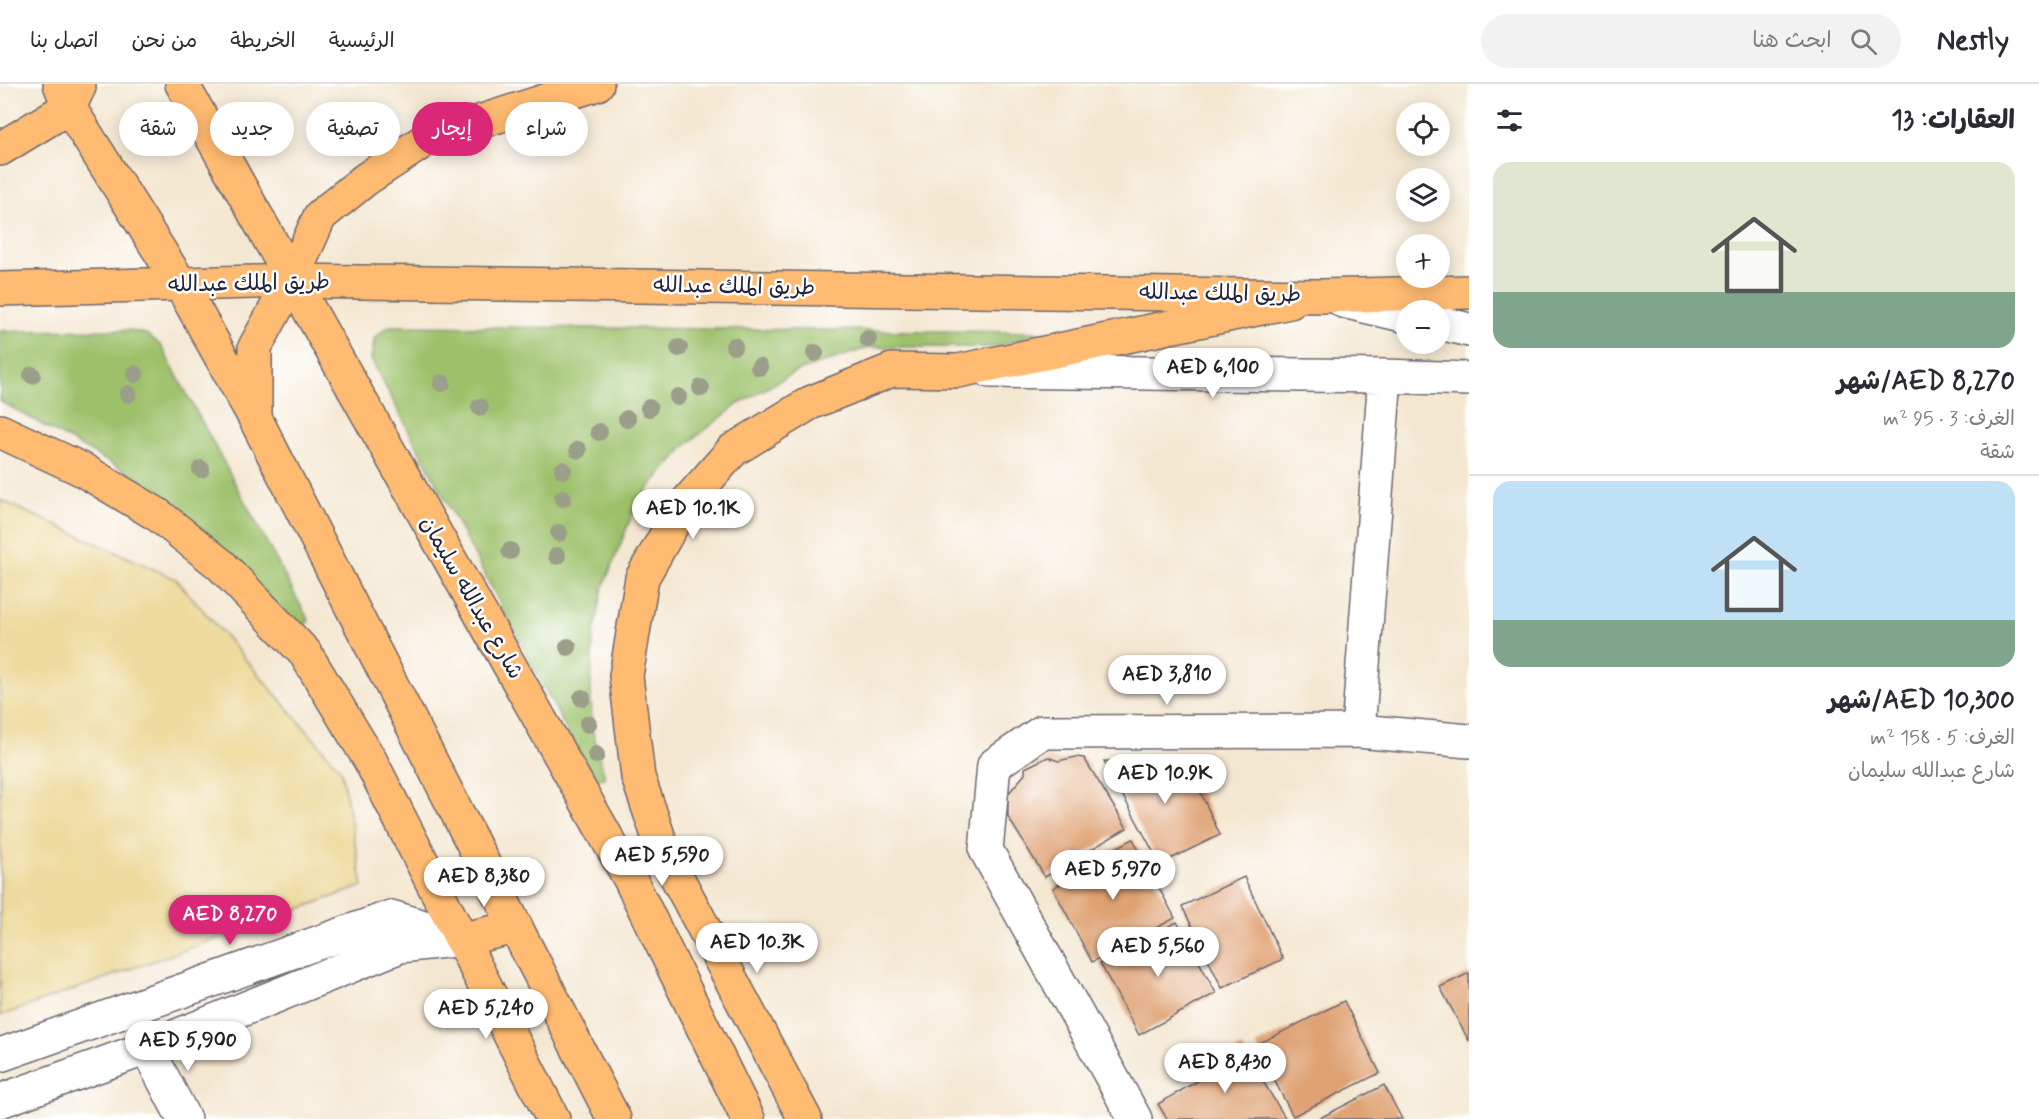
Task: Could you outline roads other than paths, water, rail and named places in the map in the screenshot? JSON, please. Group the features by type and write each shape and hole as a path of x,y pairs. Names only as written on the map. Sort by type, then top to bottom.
{"main road":[{"name":"شارع عبدالله سليمان","path":"182,84 630,879 748,1119"},
{"path":"255,418 255,347 291,281 320,216 366,179 427,139 597,84"},
{"path":"0,149 70,92 255,418 614,1119"},
{"name":"طريق الملك عبدالله","path":"0,289 291,281 1321,296 1469,292"},
{"path":"805,1119 664,853 638,777 626,676 642,578 681,509 733,450 810,403 892,370 958,371 1321,296"},
{"path":"0,431 83,470 158,515 221,565 305,653 370,760 464,939 553,1119"},
{"path":"630,879 664,853"},
{"path":"464,939 516,927"}],"street":[{"path":"1321,296 1396,313"},
{"path":"1450,325 1469,330"},
{"path":"958,371 1385,376 1469,380"},
{"path":"1358,731 1385,376"},
{"path":"1135,1119 986,850 994,765 1042,732 1358,731 1469,741"},
{"path":"0,1055 391,917 464,939"},
{"path":"0,1101 147,1048 400,946 464,939"},
{"path":"147,1048 184,1119"}]}
